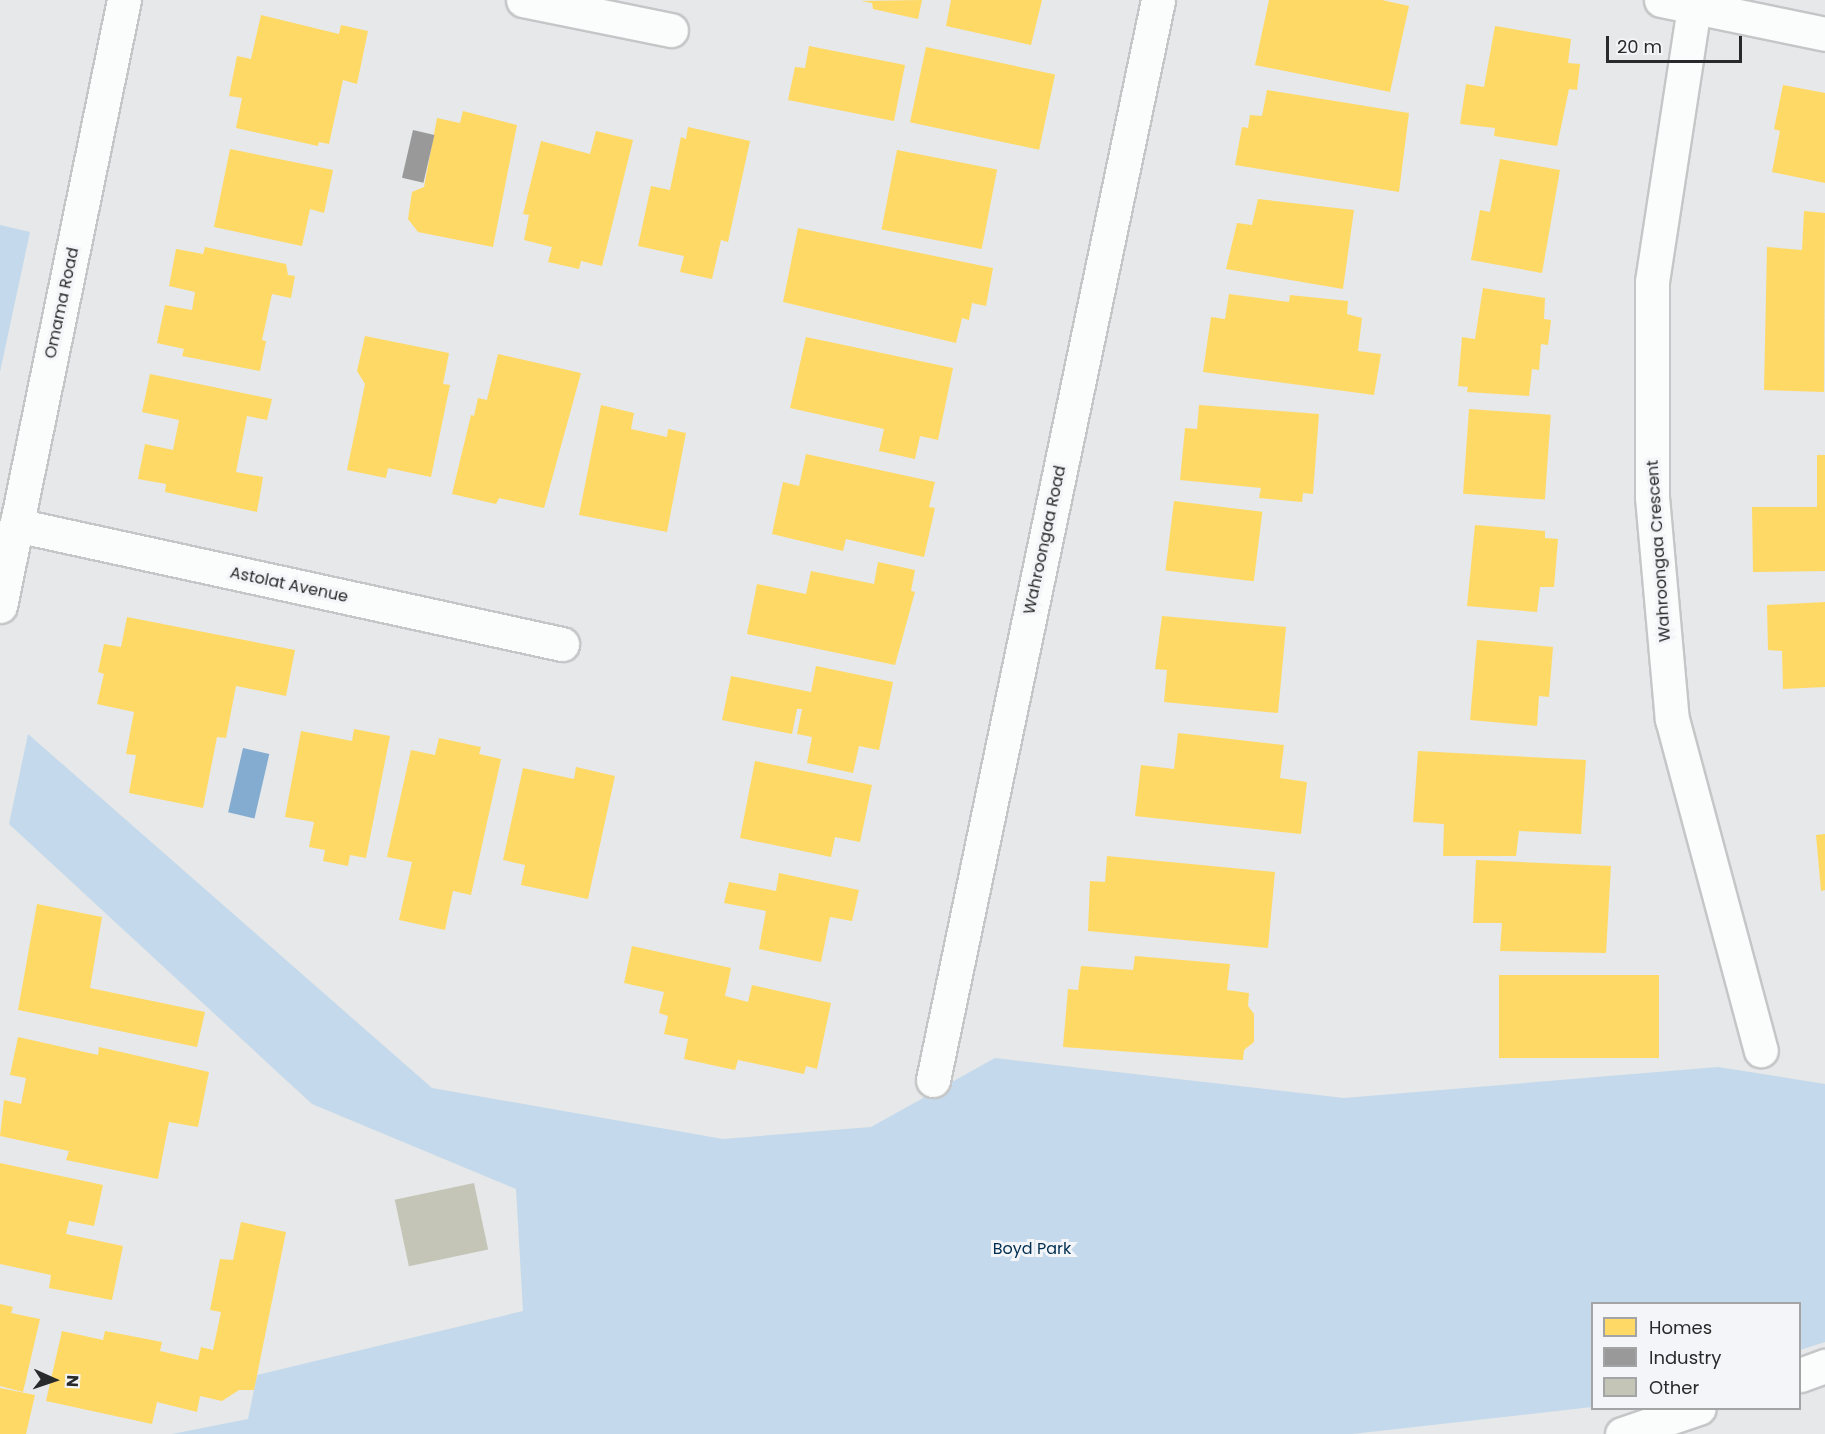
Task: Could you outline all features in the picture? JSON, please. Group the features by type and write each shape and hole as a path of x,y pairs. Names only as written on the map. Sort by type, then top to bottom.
{"street":[{"name":"Omama Road","path":"0,606 124,0"},
{"path":"522,0 671,30"},
{"name":"Wahroongaa Road","path":"933,1080 1158,0"},
{"path":"1661,0 1825,34"},
{"name":"Wahroongaa Crescent","path":"1694,7 1652,282 1652,497 1672,719 1761,1050"},
{"name":"Astolat Avenue","path":"16,525 562,644"},
{"path":"1801,1375 1825,1366"},
{"path":"1622,1434 1693,1410"}],"green space":[{"path":"0,225 30,232 0,372"},
{"name":"Boyd Park","path":"28,734 432,1088 723,1139 871,1127 995,1058 1344,1098 1718,1067 1825,1084 1825,1342 1801,1350 1801,1302 1591,1302 1591,1407 1352,1434 172,1434 248,1419 257,1375 523,1311 516,1189 312,1104 9,824"}],"water":[{"path":"243,748 269,754 254,818 228,812"}],"building: Homes":[{"path":"922,0 918,19 873,9 872,3 861,1"},
{"path":"951,0 1042,0 1031,45 946,26"},
{"path":"1269,0 1382,0 1409,6 1390,92 1255,65"},
{"path":"261,15 339,34 341,25 368,31 357,84 343,80 329,144 319,142 318,146 236,128 242,98 229,96 237,56 251,59"},
{"path":"1495,26 1571,39 1568,63 1580,64 1577,90 1569,89 1557,146 1494,136 1495,128 1460,124 1466,84 1484,87"},
{"path":"809,46 905,65 894,121 788,100 795,67 805,68"},
{"path":"926,47 1055,74 1039,150 910,122"},
{"path":"1783,85 1825,93 1825,183 1772,172 1780,131 1774,129"},
{"path":"1267,90 1409,113 1399,192 1235,165 1242,127 1248,128 1250,115 1262,116"},
{"path":"463,111 517,125 493,247 418,232 408,219 412,192 424,187 437,118 460,123"},
{"path":"688,127 750,141 728,242 721,240 712,279 680,272 684,256 638,246 651,186 670,190 681,137 686,139"},
{"path":"596,131 633,140 602,266 581,261 579,269 548,262 552,247 524,240 529,215 523,214 541,141 590,154"},
{"path":"230,149 333,170 324,213 310,209 302,246 214,227"},
{"path":"897,150 997,169 982,249 882,230"},
{"path":"1500,159 1560,170 1542,273 1471,260 1480,210 1490,212"},
{"path":"1258,199 1354,210 1343,289 1226,269 1237,223 1252,225"},
{"path":"1804,211 1825,213 1824,392 1764,390 1767,247 1802,250"},
{"path":"798,228 993,268 986,306 972,303 969,320 962,318 956,343 783,302"},
{"path":"205,247 286,264 288,275 295,276 291,298 272,294 262,340 266,341 260,371 182,356 184,349 157,343 165,305 192,310 195,292 169,286 176,249 203,254"},
{"path":"1483,288 1545,298 1544,319 1551,320 1548,345 1541,344 1539,370 1532,369 1529,396 1467,392 1468,387 1458,386 1462,337 1475,339"},
{"path":"1229,294 1289,302 1290,295 1348,301 1347,314 1362,318 1358,351 1381,354 1374,395 1203,372 1211,317 1225,319"},
{"path":"365,336 449,353 443,384 450,385 431,477 388,468 386,478 347,470 365,384 357,371"},
{"path":"806,337 953,368 938,440 920,436 915,459 879,451 884,429 790,408"},
{"path":"498,354 581,373 544,508 499,498 496,504 452,494 471,415 474,416 478,398 487,400"},
{"path":"150,374 272,399 267,420 247,416 236,472 263,477 257,512 165,492 166,484 138,479 145,444 173,450 179,420 142,412"},
{"path":"601,405 634,413 631,429 667,437 668,429 686,433 667,532 579,515"},
{"path":"1199,405 1319,414 1313,494 1303,493 1302,502 1259,498 1261,488 1180,480 1185,428 1197,429"},
{"path":"1469,409 1551,415 1545,500 1463,494"},
{"path":"806,454 935,482 929,507 935,508 924,557 846,539 843,551 772,534 783,482 799,486"},
{"path":"1817,455 1825,455 1825,571 1753,572 1752,507 1817,507"},
{"path":"1174,501 1262,512 1254,581 1165,570"},
{"path":"1475,525 1545,531 1545,538 1558,539 1554,587 1540,587 1537,612 1467,606"},
{"path":"878,562 915,570 911,591 915,592 895,665 747,634 757,584 806,594 811,571 874,584"},
{"path":"1825,602 1825,687 1783,689 1782,651 1768,650 1767,605"},
{"path":"1162,616 1286,627 1278,713 1164,702 1167,670 1155,669"},
{"path":"127,617 295,650 286,696 236,686 226,738 217,737 203,808 129,793 136,755 126,754 134,712 97,704 104,674 98,672 104,644 121,647"},
{"path":"1477,640 1553,647 1549,697 1539,696 1537,726 1470,720"},
{"path":"816,666 893,682 879,750 859,746 853,773 807,763 812,737 797,734 802,709 797,709 792,734 722,720 731,676 811,692"},
{"path":"354,729 390,736 366,858 350,855 348,866 323,861 325,850 309,847 314,822 285,817 301,731 352,741"},
{"path":"1178,733 1284,745 1280,778 1307,782 1301,834 1135,816 1141,765 1174,769"},
{"path":"439,738 481,747 479,754 501,759 471,895 453,891 445,930 399,920 412,862 387,857 411,750 435,755"},
{"path":"1418,751 1586,760 1581,834 1519,831 1516,856 1443,856 1444,824 1413,822"},
{"path":"755,761 872,785 860,842 835,837 831,857 740,838"},
{"path":"576,767 615,776 588,899 521,885 525,865 503,860 523,768 574,779"},
{"path":"1825,834 1825,890 1821,891 1816,835"},
{"path":"1107,856 1275,872 1268,948 1088,931 1090,881 1105,882"},
{"path":"1476,860 1611,866 1606,953 1500,951 1502,923 1473,923"},
{"path":"779,873 859,890 852,921 830,917 821,962 759,949 766,911 724,903 729,882 776,891"},
{"path":"37,904 102,917 90,988 205,1012 197,1047 18,1010"},
{"path":"632,946 731,968 725,996 748,1002 752,985 831,1003 817,1069 806,1066 804,1074 738,1060 735,1070 684,1059 688,1039 664,1034 668,1016 659,1013 664,992 624,983"},
{"path":"1135,956 1230,964 1227,990 1249,993 1248,1006 1254,1014 1254,1042 1244,1050 1243,1060 1063,1047 1068,989 1078,990 1081,966 1133,970"},
{"path":"1499,975 1659,975 1659,1058 1499,1058"},
{"path":"18,1037 98,1055 99,1047 209,1072 198,1127 169,1122 158,1179 66,1160 69,1151 0,1136 4,1100 21,1104 26,1078 10,1075"},
{"path":"0,1163 103,1185 94,1226 69,1221 66,1234 123,1246 112,1300 49,1288 51,1275 0,1264"},
{"path":"241,1222 286,1232 254,1390 239,1390 222,1401 200,1396 197,1412 157,1402 152,1424 46,1401 62,1331 103,1340 105,1331 162,1342 160,1351 198,1360 201,1347 213,1350 221,1312 210,1310 220,1259 233,1260"},
{"path":"0,1304 13,1307 11,1313 40,1319 23,1392 0,1386"},
{"path":"0,1388 35,1395 26,1434 0,1434"}],"building: Industry":[{"path":"413,130 434,135 423,183 402,178"}],"building: Other":[{"path":"474,1183 488,1250 409,1266 395,1200"}]}
